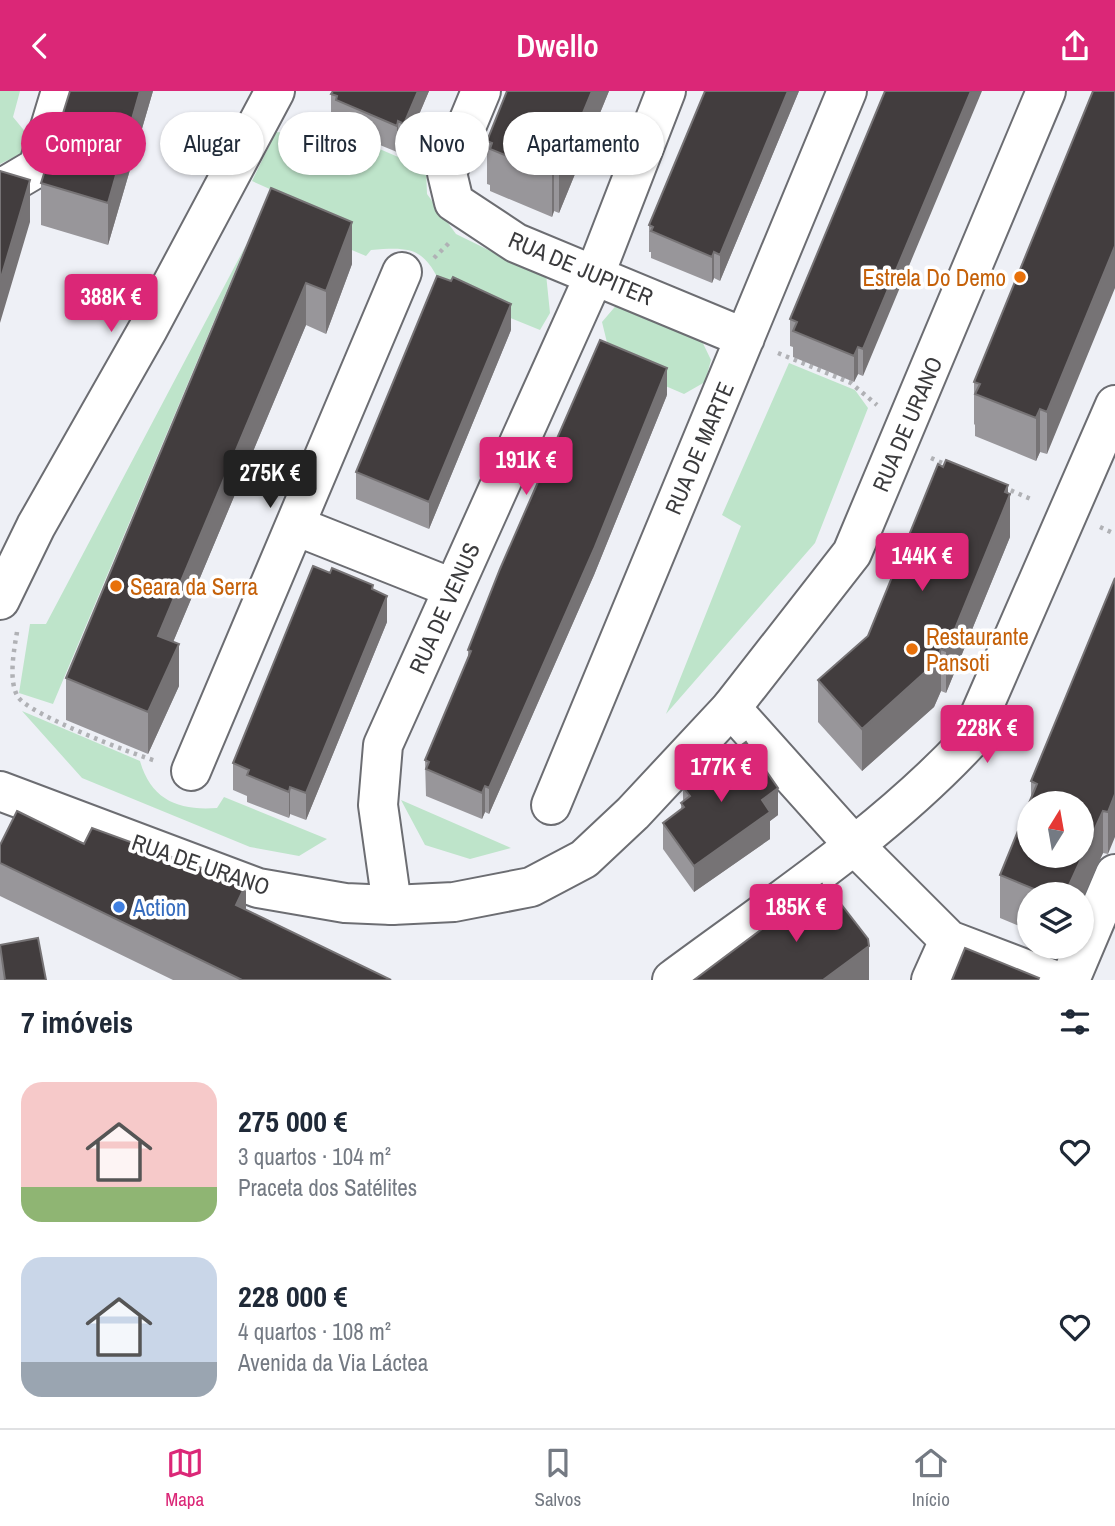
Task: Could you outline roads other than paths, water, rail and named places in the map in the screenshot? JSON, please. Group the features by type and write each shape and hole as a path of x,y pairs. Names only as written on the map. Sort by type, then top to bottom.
{"street":[{"path":"0,186 4,187 38,167 61,91"},
{"path":"0,599 36,526 149,329 275,91"},
{"name":"RUA DE JUPITER","path":"481,91 447,173 454,202 516,243 745,338"},
{"name":"RUA DE VENUS","path":"392,905 378,805 383,745 595,274 666,91"},
{"name":"RUA DE MARTE","path":"551,805 847,91"},
{"name":"RUA DE URANO","path":"0,791 258,888 345,903 392,905 454,902 531,887 584,859 633,813 731,708 852,553 1046,91"},
{"path":"191,771 402,272"},
{"path":"672,980 853,844 937,775 968,742 1115,405"},
{"path":"296,526 452,588"},
{"path":"731,708 853,844 949,940 1054,980"},
{"path":"1070,980 1115,874"},
{"path":"931,980 949,940"}],"place":[{"name":"Estrela Do Demo","path":"1020,277"},
{"name":"Seara da Serra","path":"116,586"},
{"name":"Restaurante Pansoti","path":"912,649"},
{"name":"Action","path":"119,907"}]}
